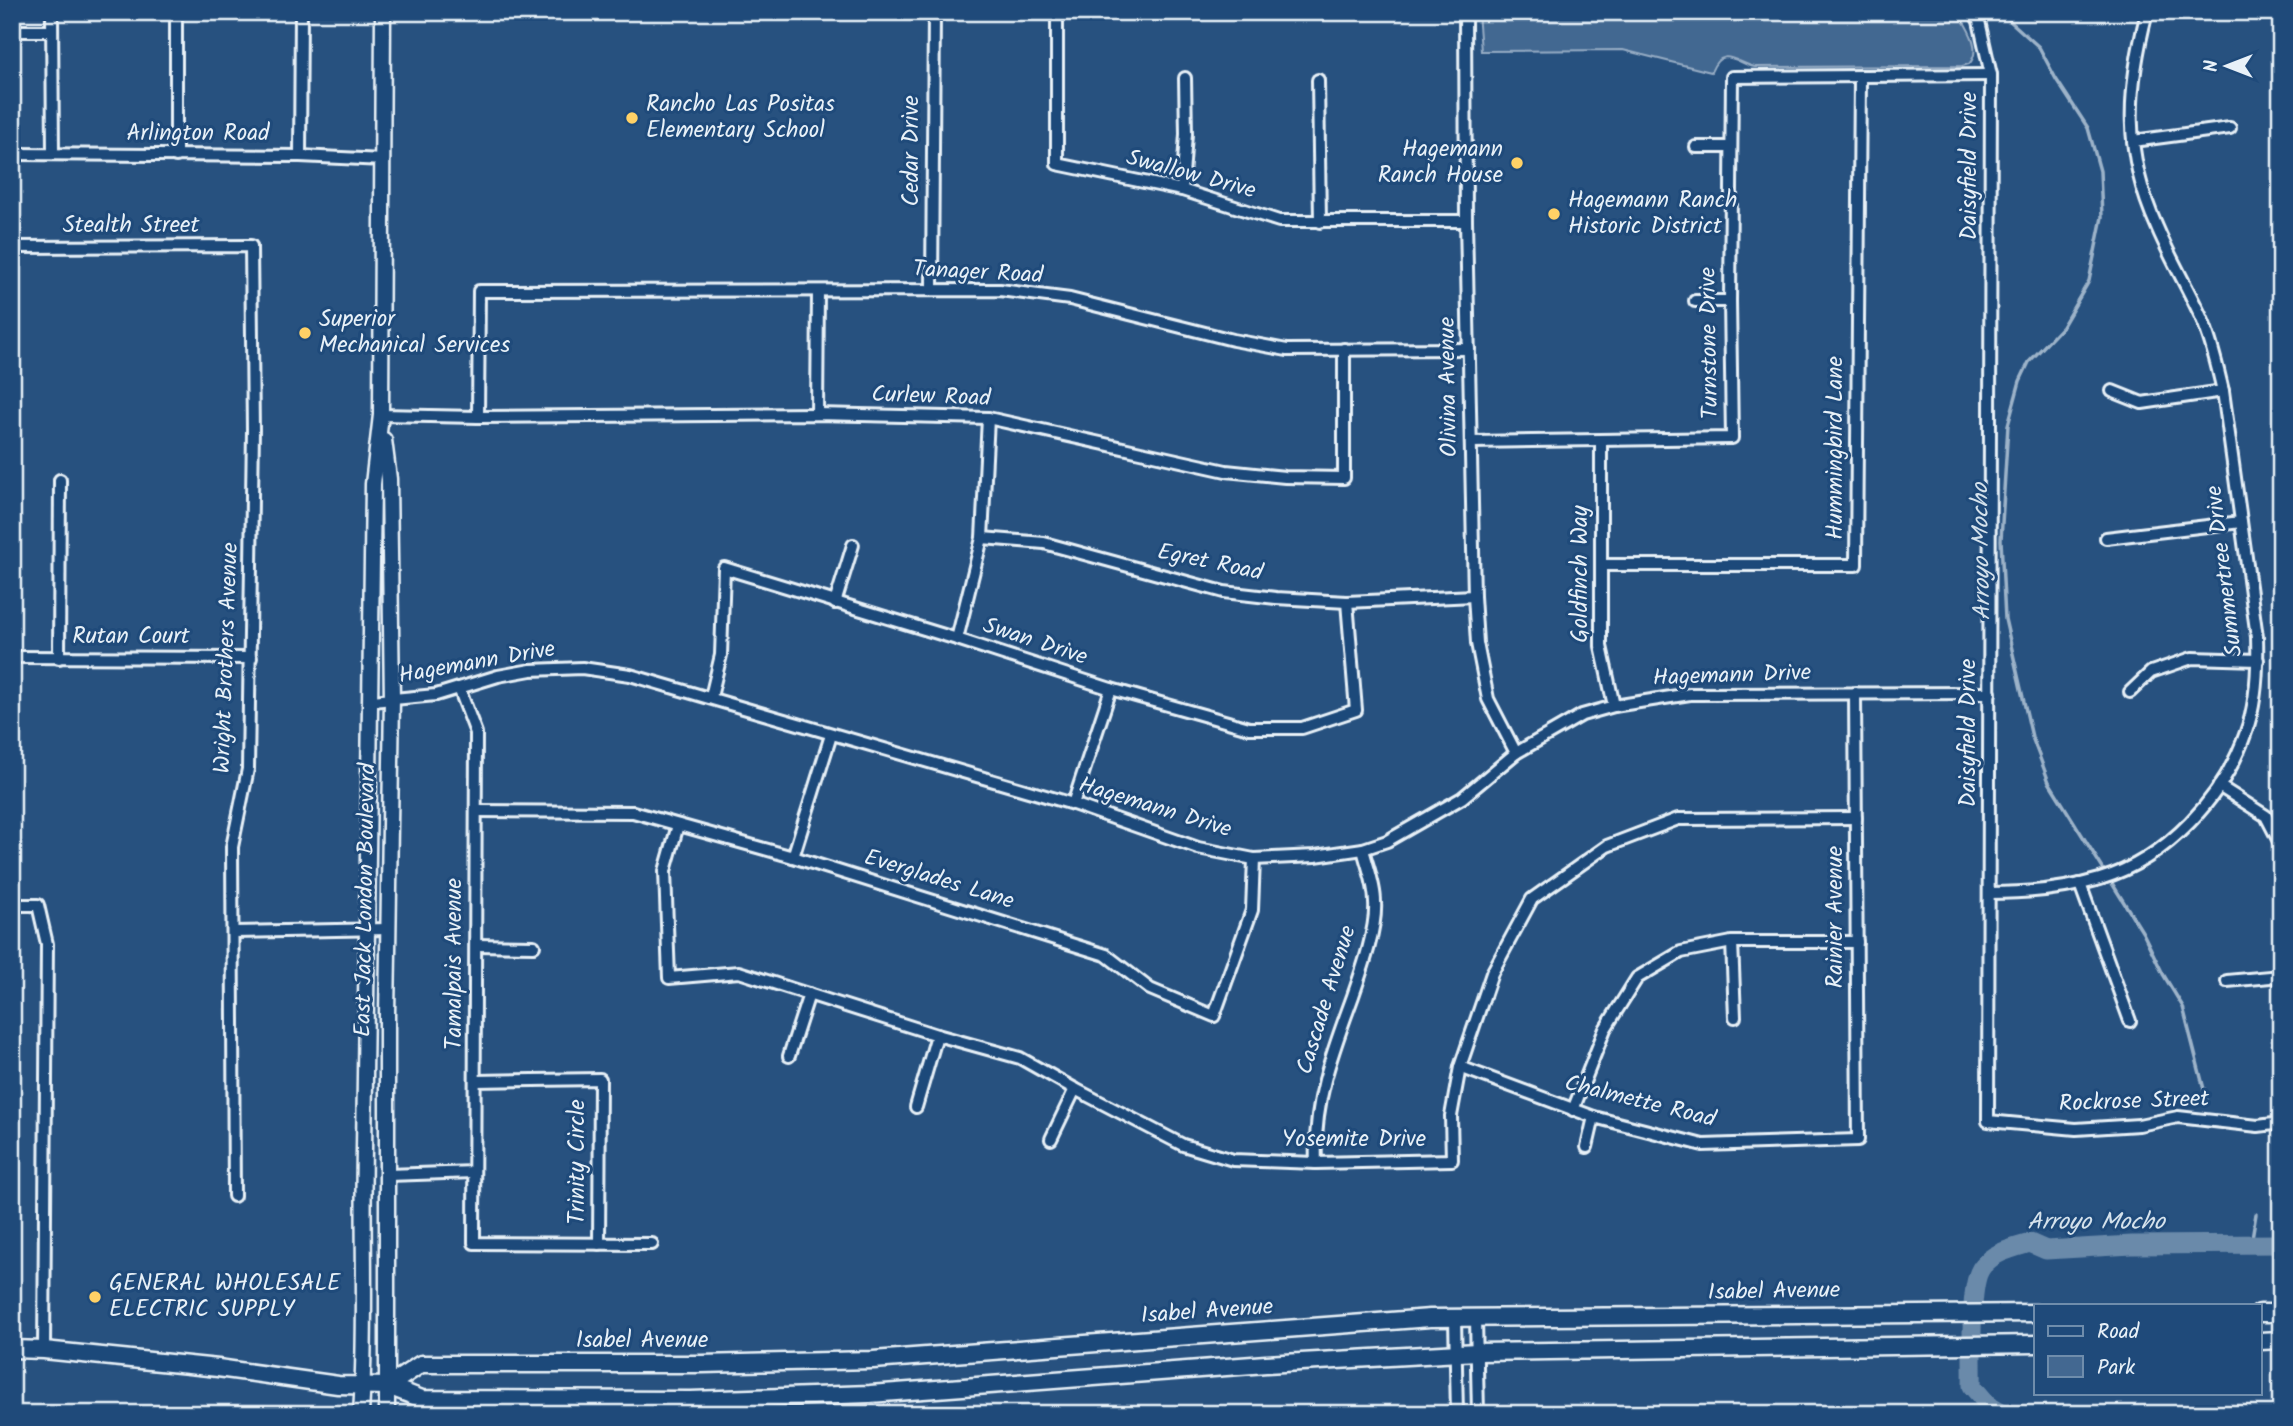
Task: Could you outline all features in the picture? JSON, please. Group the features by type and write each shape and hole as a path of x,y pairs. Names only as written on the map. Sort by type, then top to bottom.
{"highway":[{"name":"Isabel Avenue","path":"388,1386 421,1364 688,1364 873,1360 1430,1318 2030,1313"},
{"path":"2262,1313 2281,1313"},
{"path":"2262,1341 2281,1340"},
{"path":"12,1349 218,1367 338,1385 388,1386 422,1399 691,1400 870,1394 1266,1364 1477,1352 2030,1344"}],"main road":[{"name":"East Jack London Boulevard","path":"361,1414 366,1335 364,1175 373,484 381,415 383,12"},
{"name":"East Jack London Boulevard","path":"381,415 389,479 392,699 388,929 387,1414"}],"street":[{"path":"52,12 54,153"},
{"path":"300,156 301,12"},
{"name":"Cedar Drive","path":"932,290 934,12"},
{"name":"Swallow Drive","path":"1057,12 1057,164 1182,190 1279,221 1466,221"},
{"name":"Olivina Avenue","path":"1465,12 1466,221 1477,643 1488,699 1516,754"},
{"name":"Daisyfield Drive","path":"1974,12 1979,21 1991,75 1988,1121"},
{"name":"Summertree Drive","path":"1989,893 2053,891 2129,868 2158,850 2199,812 2219,786 2247,732 2255,696 2257,637 2223,391 2215,355 2202,319 2156,226 2145,195 2133,141 2131,117 2135,60 2147,12"},
{"path":"176,18 176,156"},
{"path":"12,31 52,31"},
{"name":"Turnstone Drive","path":"1472,442 1732,438 1732,76 1860,78 1991,75"},
{"path":"1182,190 1186,134 1185,78"},
{"name":"Hummingbird Lane","path":"1602,565 1856,565 1860,78"},
{"path":"1318,80 1320,222"},
{"path":"2133,141 2231,128"},
{"path":"1696,147 1731,147"},
{"name":"Arlington Road","path":"12,154 300,156 383,160"},
{"name":"Stealth Street","path":"12,247 251,246"},
{"name":"Wright Brothers Avenue","path":"234,1196 232,847 248,769 253,430 251,246"},
{"name":"Tanager Road","path":"478,417 479,291 1000,290 1070,299 1233,340 1287,350 1469,349"},
{"path":"817,414 818,291"},
{"path":"1695,302 1730,302"},
{"name":"Curlew Road","path":"381,415 478,417 817,414 988,418 1226,471 1285,477 1344,478 1344,349"},
{"path":"2112,391 2142,402 2223,391"},
{"path":"957,639 982,538 988,418"},
{"name":"Goldfinch Way","path":"1601,441 1601,646 1614,706"},
{"path":"59,658 60,480"},
{"path":"2105,538 2241,522"},
{"name":"Egret Road","path":"982,538 1044,542 1224,592 1347,602 1474,596"},
{"path":"835,603 853,545"},
{"name":"Swan Drive","path":"711,697 721,655 724,568 1111,689 1249,727 1302,727 1356,710 1347,602"},
{"name":"Rutan Court","path":"12,657 251,658"},
{"path":"2130,692 2151,672 2192,658 2258,660"},
{"name":"Hagemann Drive","path":"372,701 436,695 498,676 531,670 582,668 630,675 1073,804 1198,848 1254,859 1315,856 1363,849 1387,841 1462,797 1516,754 1582,715 1614,706 1690,694 1990,693"},
{"name":"Tamalpais Avenue","path":"459,688 476,733 474,1243 599,1244"},
{"path":"1073,804 1111,689"},
{"name":"Rainier Avenue","path":"1855,693 1858,1140"},
{"path":"793,857 831,734"},
{"path":"2219,786 2266,817 2281,845"},
{"name":"Everglades Lane","path":"476,811 633,812 793,857 1106,955 1150,989 1214,1016 1252,910 1254,859"},
{"name":"Yosemite Drive","path":"678,825 665,871 669,978 739,972 937,1035 1020,1058 1183,1145 1233,1160 1316,1163 1452,1160 1451,1116 1460,1067 1492,973 1532,899 1607,846 1678,819 1856,818"},
{"name":"Cascade Avenue","path":"1316,1163 1314,1137 1318,1104 1334,1046 1366,958 1376,903 1363,849"},
{"path":"2080,884 2130,1021"},
{"path":"12,905 38,905 47,944 44,1350"},
{"path":"234,932 388,929"},
{"path":"1573,1110 1605,1029 1637,978 1681,952 1732,942 1857,942"},
{"path":"1732,942 1735,1017"},
{"path":"476,944 534,946"},
{"path":"2227,981 2281,976"},
{"path":"789,1056 809,994"},
{"path":"916,1107 937,1035"},
{"name":"Chalmette Road","path":"1460,1067 1594,1117 1703,1145 1858,1140"},
{"name":"Trinity Circle","path":"476,1081 600,1079 599,1244"},
{"path":"1051,1139 1075,1089"},
{"path":"1587,1147 1594,1117"},
{"name":"Rockrose Street","path":"1988,1121 2076,1129 2139,1125 2178,1117 2258,1125 2281,1123"},
{"path":"388,1175 474,1172"},
{"path":"599,1244 652,1244"},
{"path":"1476,1318 1478,1414"},
{"path":"1455,1319 1457,1414"}],"green space":[{"path":"1478,12 1958,12 1972,38 1974,52 1969,64 1962,66 1755,67 1725,57 1715,64 1711,72 1623,50 1481,51"}],"waterway":[{"name":"Arroyo Mocho","path":"2004,12 2010,21 2039,47 2088,128 2100,171 2102,217 2089,281 2062,327 2029,362 2020,381 2008,425 2001,540 2005,619 2032,737 2049,782 2143,933 2183,1007 2207,1101"},
{"name":"Arroyo Mocho","path":"2251,1244 2256,1214"},
{"name":"Arroyo Mocho","path":"2002,1414 1990,1407 1972,1386 1975,1289 1982,1267 1992,1258 2004,1251 2030,1243 2046,1250 2132,1245 2281,1244"}],"place":[{"name":"Rancho Las Positas Elementary School","path":"632,118"},
{"name":"Hagemann Ranch House","path":"1517,163"},
{"name":"Hagemann Ranch Historic District","path":"1554,214"},
{"name":"Superior Mechanical Services","path":"305,333"},
{"name":"GENERAL WHOLESALE ELECTRIC SUPPLY","path":"95,1297"}]}
